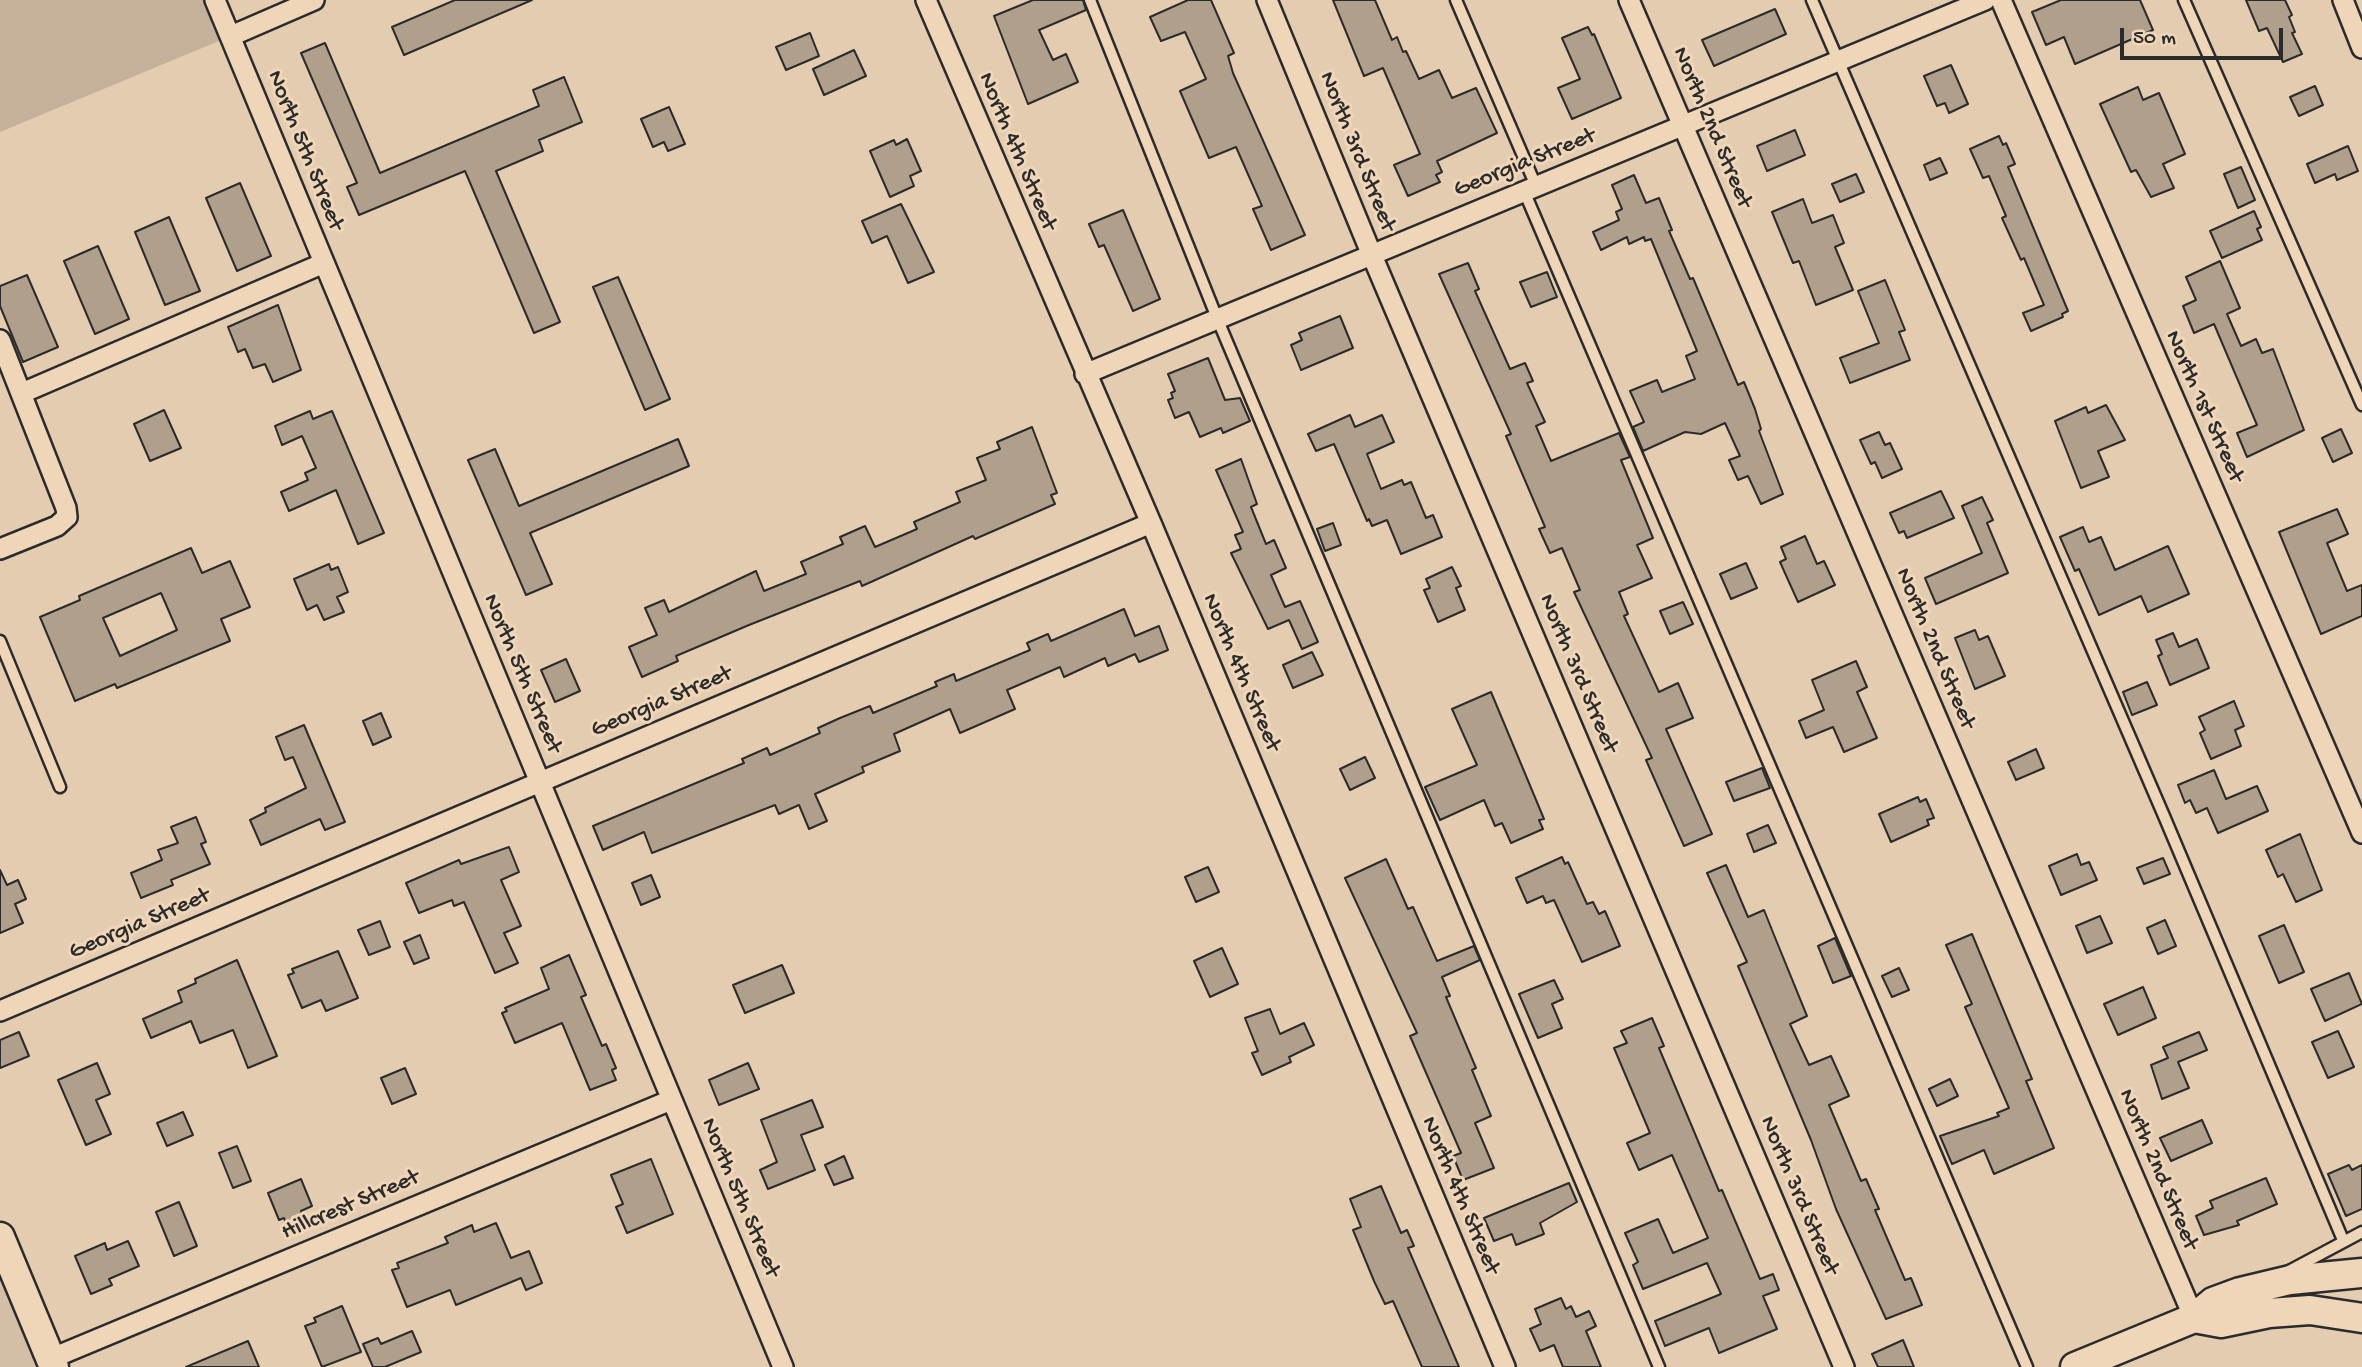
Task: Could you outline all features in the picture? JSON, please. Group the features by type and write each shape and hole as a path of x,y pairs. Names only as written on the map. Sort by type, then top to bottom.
{"street":[{"name":"North 5th Street","path":"215,0 783,1367"},
{"path":"231,36 314,0"},
{"name":"North 4th Street","path":"926,0 1151,523 1505,1367"},
{"name":"North 3rd Street","path":"1267,0 1371,253 1844,1367"},
{"name":"North 2nd Street","path":"1629,0 2194,1318"},
{"name":"Georgia Street","path":"1085,374 1985,0"},
{"name":"North 1st Street","path":"2001,0 2362,833"},
{"path":"2343,0 2362,48"},
{"path":"22,393 324,263"},
{"path":"0,340 67,517 57,526 0,550"},
{"name":"Georgia Street","path":"0,1011 1151,523"},
{"name":"Hillcrest Street","path":"52,1363 671,1100"},
{"path":"0,1237 52,1363"},
{"path":"2075,1367 2194,1318 2213,1302 2265,1285 2317,1275 2362,1273"},
{"path":"2194,1318 2221,1323 2269,1313 2310,1310 2362,1318"}],"lane":[{"path":"1090,0 1217,318 1659,1367"},
{"path":"1456,0 1530,189 2027,1367"},
{"path":"1812,0 2159,804 2343,1240"},
{"path":"2184,0 2362,405"},
{"path":"0,641 60,787"},
{"path":"2265,1285 2362,1232"}],"shaded area":[{"path":"0,0 215,0 231,36 0,132"},
{"path":"0,1237 54,1367 0,1367"}],"building":[{"path":"455,0 532,0 404,55 392,27"},
{"path":"1033,0 1083,0 1086,10 1039,30 1053,60 1066,54 1078,82 1028,104 994,16"},
{"path":"1188,0 1211,0 1234,53 1228,56 1233,73 1305,235 1271,250 1253,209 1262,206 1236,147 1209,158 1180,91 1206,79 1185,32 1161,41 1150,17"},
{"path":"1333,0 1375,0 1392,40 1397,37 1419,79 1439,70 1452,98 1476,88 1497,133 1437,161 1442,172 1436,175 1440,182 1408,196 1394,165 1420,154 1383,68 1364,76"},
{"path":"2061,0 2140,0 2153,30 2075,64 2064,37 2046,45 2032,12"},
{"path":"2246,0 2285,0 2292,15 2289,17 2295,32 2292,33 2302,54 2283,62 2267,28 2259,31"},
{"path":"1775,9 1786,34 1714,66 1702,40"},
{"path":"1588,27 1592,35 1594,34 1621,98 1572,119 1558,88 1580,79 1562,38"},
{"path":"810,33 819,56 786,70 776,47"},
{"path":"325,43 380,173 539,106 533,90 564,77 582,122 539,140 543,151 496,171 560,322 534,333 465,171 359,215 347,187 357,183 301,53"},
{"path":"854,50 866,76 824,95 813,69"},
{"path":"1951,65 1968,104 1949,113 1945,103 1937,106 1924,76"},
{"path":"2315,86 2323,105 2299,116 2290,97"},
{"path":"2138,87 2143,100 2159,93 2185,154 2163,164 2174,188 2151,197 2136,170 2131,172 2100,104"},
{"path":"669,107 685,144 668,151 664,142 653,147 641,119"},
{"path":"1795,130 1805,155 1767,171 1757,146"},
{"path":"1999,136 2003,145 2006,143 2015,164 2008,167 2068,311 2062,314 2063,317 2031,331 2023,313 2044,305 2024,258 2021,260 2002,218 2006,216 1989,176 1983,178 1970,149"},
{"path":"907,139 921,171 910,176 914,186 890,197 870,151 894,140 896,145"},
{"path":"2348,146 2358,171 2337,180 2335,174 2315,183 2307,164"},
{"path":"1940,158 1947,173 1930,180 1924,165"},
{"path":"2241,167 2255,200 2238,208 2224,174"},
{"path":"1856,174 1864,192 1840,202 1832,184"},
{"path":"1634,175 1646,203 1659,198 1672,230 1669,231 1690,279 1693,278 1738,385 1744,382 1755,409 1761,429 1759,431 1783,494 1761,504 1748,476 1738,480 1729,460 1740,456 1725,423 1701,434 1685,432 1643,451 1633,427 1644,422 1630,391 1657,380 1662,392 1695,379 1686,356 1697,351 1651,239 1645,241 1644,237 1629,244 1627,237 1601,250 1593,232 1619,220 1616,212 1622,209 1612,185"},
{"path":"240,183 271,256 237,271 206,198"},
{"path":"1803,199 1812,223 1833,215 1844,243 1835,247 1853,290 1816,305 1799,261 1793,263 1772,212"},
{"path":"901,204 934,272 908,283 887,236 872,243 862,221"},
{"path":"1123,210 1160,299 1133,311 1104,245 1099,247 1089,224"},
{"path":"2254,211 2261,227 2257,229 2262,240 2222,258 2210,231"},
{"path":"169,217 200,291 165,305 135,232"},
{"path":"98,246 129,319 95,334 64,261"},
{"path":"2220,261 2240,308 2227,314 2241,346 2256,339 2262,353 2273,349 2304,430 2247,457 2237,433 2257,425 2214,324 2194,333 2183,306 2196,300 2186,277"},
{"path":"1468,263 1479,289 1475,291 1510,369 1525,363 1533,381 1527,383 1545,422 1536,426 1551,461 1619,433 1630,457 1621,460 1653,538 1637,545 1652,578 1619,592 1628,614 1624,616 1659,692 1678,683 1693,718 1666,729 1712,834 1684,846 1646,760 1652,758 1574,592 1580,590 1562,548 1550,553 1539,529 1545,527 1506,436 1511,434 1439,274"},
{"path":"1547,272 1557,297 1531,307 1520,282"},
{"path":"27,275 58,347 23,362 0,306 0,286"},
{"path":"618,277 670,399 645,410 593,287"},
{"path":"1885,280 1905,330 1899,332 1910,360 1850,383 1840,358 1879,343 1858,291"},
{"path":"278,305 301,370 273,382 265,364 253,368 245,349 238,352 228,327"},
{"path":"1340,316 1353,348 1301,370 1291,345 1302,340 1299,333"},
{"path":"1208,358 1225,400 1240,398 1250,421 1223,433 1221,428 1200,437 1189,412 1175,418 1168,400 1173,398 1171,393 1175,391 1168,374"},
{"path":"2106,405 2125,440 2098,451 2109,477 2081,488 2055,421 2086,407 2088,413"},
{"path":"164,410 181,448 150,461 134,424"},
{"path":"310,411 313,419 332,411 384,533 358,544 336,490 289,511 281,492 308,480 305,473 316,468 302,436 282,445 275,426"},
{"path":"1350,415 1355,427 1382,415 1394,442 1367,454 1381,489 1402,480 1404,485 1411,482 1426,518 1433,515 1442,537 1401,554 1387,520 1372,526 1369,519 1367,521 1334,444 1316,451 1308,434"},
{"path":"1032,427 1057,493 1051,495 1055,504 975,539 973,536 862,586 860,581 749,625 676,656 678,661 642,677 629,647 657,635 645,608 664,600 669,612 756,571 764,591 806,574 801,562 843,544 840,537 865,526 875,547 917,529 914,522 960,502 956,492 986,480 977,458 1000,449 997,442"},
{"path":"2341,429 2352,453 2333,462 2322,438"},
{"path":"1879,432 1885,445 1890,443 1902,469 1882,478 1875,462 1871,464 1860,440"},
{"path":"678,439 689,466 530,533 552,584 526,595 468,460 495,449 519,506"},
{"path":"1241,459 1257,504 1251,507 1266,544 1274,540 1286,568 1271,575 1285,607 1300,601 1318,642 1302,649 1289,620 1268,629 1231,553 1241,549 1235,535 1243,532 1216,470"},
{"path":"1941,491 1954,518 1907,538 1904,531 1899,533 1890,513"},
{"path":"1982,497 1993,520 1987,523 2008,573 1936,604 1925,578 1982,553 1962,506"},
{"path":"2337,509 2348,534 2327,543 2347,591 2362,585 2362,616 2321,634 2279,532"},
{"path":"1333,523 1341,545 1325,551 1317,529"},
{"path":"2083,527 2089,542 2101,537 2115,570 2168,546 2189,594 2148,612 2141,596 2099,615 2079,569 2075,571 2060,537"},
{"path":"1805,536 1817,564 1824,561 1835,585 1798,602 1780,562 1786,559 1781,547"},
{"path":"191,548 202,573 230,561 250,607 221,619 230,641 117,688 115,684 75,701 40,617 80,600 79,596","holes":["161,593 177,630 120,656 103,618"]},
{"path":"1746,563 1757,588 1731,599 1720,574"},
{"path":"329,564 331,570 338,567 348,592 337,597 344,612 324,620 317,605 307,610 294,579"},
{"path":"1452,567 1461,586 1456,588 1465,610 1438,622 1424,590 1430,588 1426,579"},
{"path":"1683,602 1693,624 1670,634 1660,611"},
{"path":"1124,609 1135,636 1159,626 1168,650 1139,662 1135,654 1108,666 1105,658 1064,677 1060,667 1007,690 1015,709 960,733 950,709 894,734 900,751 862,767 864,772 815,794 827,821 809,829 799,805 779,814 775,805 652,853 644,832 603,850 593,826 744,763 742,759 767,748 770,755 820,733 818,728 840,718 870,706 873,713 937,686 935,682 954,674 956,681 1030,650 1027,643 1048,634 1051,641"},
{"path":"1975,630 1979,640 1988,636 2005,676 1975,689 1955,638"},
{"path":"2173,633 2179,647 2197,639 2209,668 2170,685 2158,656 2162,654 2156,640"},
{"path":"1312,652 1323,675 1293,688 1283,665"},
{"path":"566,659 580,691 555,702 541,670"},
{"path":"1856,661 1867,687 1857,692 1877,738 1844,752 1833,727 1806,738 1799,721 1824,710 1812,680"},
{"path":"2147,682 2157,705 2132,715 2123,692"},
{"path":"1491,692 1544,819 1539,820 1543,829 1511,843 1502,823 1495,826 1484,800 1440,820 1425,787 1477,765 1452,709"},
{"path":"2234,701 2244,726 2235,730 2241,746 2211,759 2200,733 2205,730 2199,717"},
{"path":"381,713 391,737 373,745 363,721"},
{"path":"304,725 345,822 325,830 320,819 261,845 250,820 266,812 265,808 306,788 293,757 285,760 276,737"},
{"path":"2036,749 2044,768 2016,780 2008,762"},
{"path":"1365,757 1375,778 1350,790 1340,769"},
{"path":"1762,768 1770,788 1734,801 1726,782"},
{"path":"2214,770 2226,799 2257,786 2268,811 2218,833 2207,808 2196,813 2190,800 2185,803 2178,785"},
{"path":"1918,797 1920,802 1926,799 1934,818 1927,820 1929,825 1891,842 1879,814"},
{"path":"196,817 206,842 201,844 210,864 171,880 173,885 141,898 131,873 162,860 158,850 178,843 171,827"},
{"path":"1768,825 1776,843 1754,852 1747,834"},
{"path":"2300,834 2322,890 2296,902 2283,874 2278,877 2266,850"},
{"path":"509,847 519,872 501,880 521,926 504,933 518,963 495,973 464,902 454,906 452,900 419,913 406,883 459,860 461,864"},
{"path":"2077,854 2081,865 2089,862 2097,880 2061,895 2049,866"},
{"path":"1562,857 1565,864 1568,862 1587,904 1593,902 1599,914 1605,911 1620,946 1582,962 1554,900 1546,903 1543,896 1527,903 1516,878"},
{"path":"2163,858 2170,874 2144,884 2137,868"},
{"path":"1386,859 1408,909 1413,907 1437,961 1474,946 1480,960 1442,977 1450,996 1446,997 1476,1068 1472,1070 1491,1116 1475,1123 1494,1168 1463,1180 1453,1156 1461,1153 1410,1036 1417,1033 1345,878"},
{"path":"1726,865 1748,917 1764,910 1807,1016 1790,1024 1809,1065 1831,1056 1849,1096 1829,1105 1861,1181 1866,1179 1879,1209 1875,1210 1905,1280 1911,1278 1922,1305 1886,1319 1836,1209 1811,1140 1738,966 1747,962 1707,873"},
{"path":"1208,867 1219,892 1196,902 1185,877"},
{"path":"0,870 7,885 18,880 26,899 15,904 23,923 0,933"},
{"path":"651,875 660,897 641,905 632,883"},
{"path":"2100,916 2112,943 2087,953 2076,926"},
{"path":"2165,920 2176,946 2158,954 2147,928"},
{"path":"380,921 390,947 369,955 358,930"},
{"path":"2284,925 2304,972 2279,983 2259,936"},
{"path":"1972,934 2032,1079 2026,1081 2054,1148 1994,1174 1984,1150 1952,1164 1940,1136 1999,1116 1997,1113 2009,1108 1965,1007 1972,1004 1946,945"},
{"path":"420,935 429,958 414,964 404,942"},
{"path":"1835,938 1851,976 1833,983 1818,946"},
{"path":"1222,948 1238,984 1210,997 1194,961"},
{"path":"338,951 358,998 326,1011 321,1000 302,1008 288,975 294,973 292,969"},
{"path":"569,955 586,995 581,997 602,1046 606,1044 616,1068 612,1070 616,1080 590,1090 562,1023 515,1043 502,1013 507,1011 505,1008 549,989 541,968"},
{"path":"237,960 277,1056 248,1068 233,1030 200,1043 191,1021 151,1038 143,1019 182,1002 178,991 196,983 195,979"},
{"path":"782,965 794,993 745,1013 733,985"},
{"path":"1899,968 1909,990 1892,997 1882,976"},
{"path":"2349,973 2362,1004 2325,1021 2311,989"},
{"path":"1554,980 1563,999 1552,1004 1562,1028 1538,1038 1519,994"},
{"path":"2143,987 2156,1018 2118,1035 2104,1004"},
{"path":"1270,1009 1280,1034 1304,1023 1314,1045 1289,1057 1291,1062 1262,1075 1252,1053 1258,1051 1245,1018"},
{"path":"1652,1018 1664,1046 1659,1048 1719,1191 1722,1190 1760,1279 1773,1274 1779,1290 1763,1296 1777,1329 1719,1353 1709,1328 1665,1346 1655,1321 1721,1294 1707,1263 1643,1289 1633,1265 1638,1262 1625,1233 1658,1219 1673,1253 1708,1238 1672,1155 1639,1170 1627,1143 1650,1133 1614,1048 1627,1043 1621,1031"},
{"path":"2338,1031 2354,1067 2328,1078 2312,1042"},
{"path":"19,1032 29,1056 0,1068 0,1040"},
{"path":"2199,1032 2207,1050 2178,1062 2189,1088 2162,1099 2151,1065 2168,1058 2163,1047"},
{"path":"97,1063 110,1094 96,1100 111,1134 86,1145 58,1080"},
{"path":"748,1063 759,1089 719,1105 709,1080"},
{"path":"405,1068 416,1094 392,1104 381,1078"},
{"path":"1950,1079 1958,1096 1937,1106 1929,1089"},
{"path":"812,1100 823,1127 801,1135 815,1170 768,1189 760,1170 777,1162 761,1120"},
{"path":"183,1112 193,1135 167,1146 157,1123"},
{"path":"2202,1120 2212,1143 2171,1161 2160,1138"},
{"path":"237,1146 251,1181 233,1188 219,1153"},
{"path":"844,1156 853,1178 834,1185 825,1165"},
{"path":"651,1159 673,1214 627,1233 616,1207 623,1204 611,1175"},
{"path":"2349,1165 2352,1170 2362,1165 2362,1209 2346,1216 2328,1174"},
{"path":"2266,1178 2277,1204 2237,1221 2239,1225 2204,1235 2196,1216 2213,1208 2210,1201"},
{"path":"301,1179 312,1206 301,1211 304,1217 286,1224 284,1218 279,1220 268,1193"},
{"path":"1569,1183 1577,1202 1540,1223 1544,1234 1516,1245 1512,1234 1494,1241 1484,1218"},
{"path":"1381,1186 1401,1233 1407,1230 1414,1246 1408,1248 1459,1367 1422,1367 1393,1301 1385,1304 1374,1281 1353,1230 1361,1227 1350,1199"},
{"path":"179,1202 197,1246 174,1256 156,1212"},
{"path":"496,1223 511,1258 529,1251 542,1283 526,1290 521,1278 456,1305 450,1290 407,1307 392,1270 399,1268 397,1263 448,1243 445,1237 472,1225 474,1232"},
{"path":"128,1241 139,1266 109,1279 112,1285 91,1294 75,1256 105,1243 107,1250"},
{"path":"1561,1298 1566,1309 1571,1306 1576,1317 1589,1311 1596,1326 1586,1331 1601,1367 1563,1367 1554,1345 1540,1351 1530,1329 1541,1324 1535,1309"},
{"path":"342,1306 361,1352 322,1367 305,1326 316,1322 314,1318"},
{"path":"412,1331 421,1352 385,1367 373,1367 363,1344 378,1338 381,1344"},
{"path":"1903,1340 1914,1367 1878,1367 1872,1354"},
{"path":"248,1341 259,1367 186,1367"}]}
